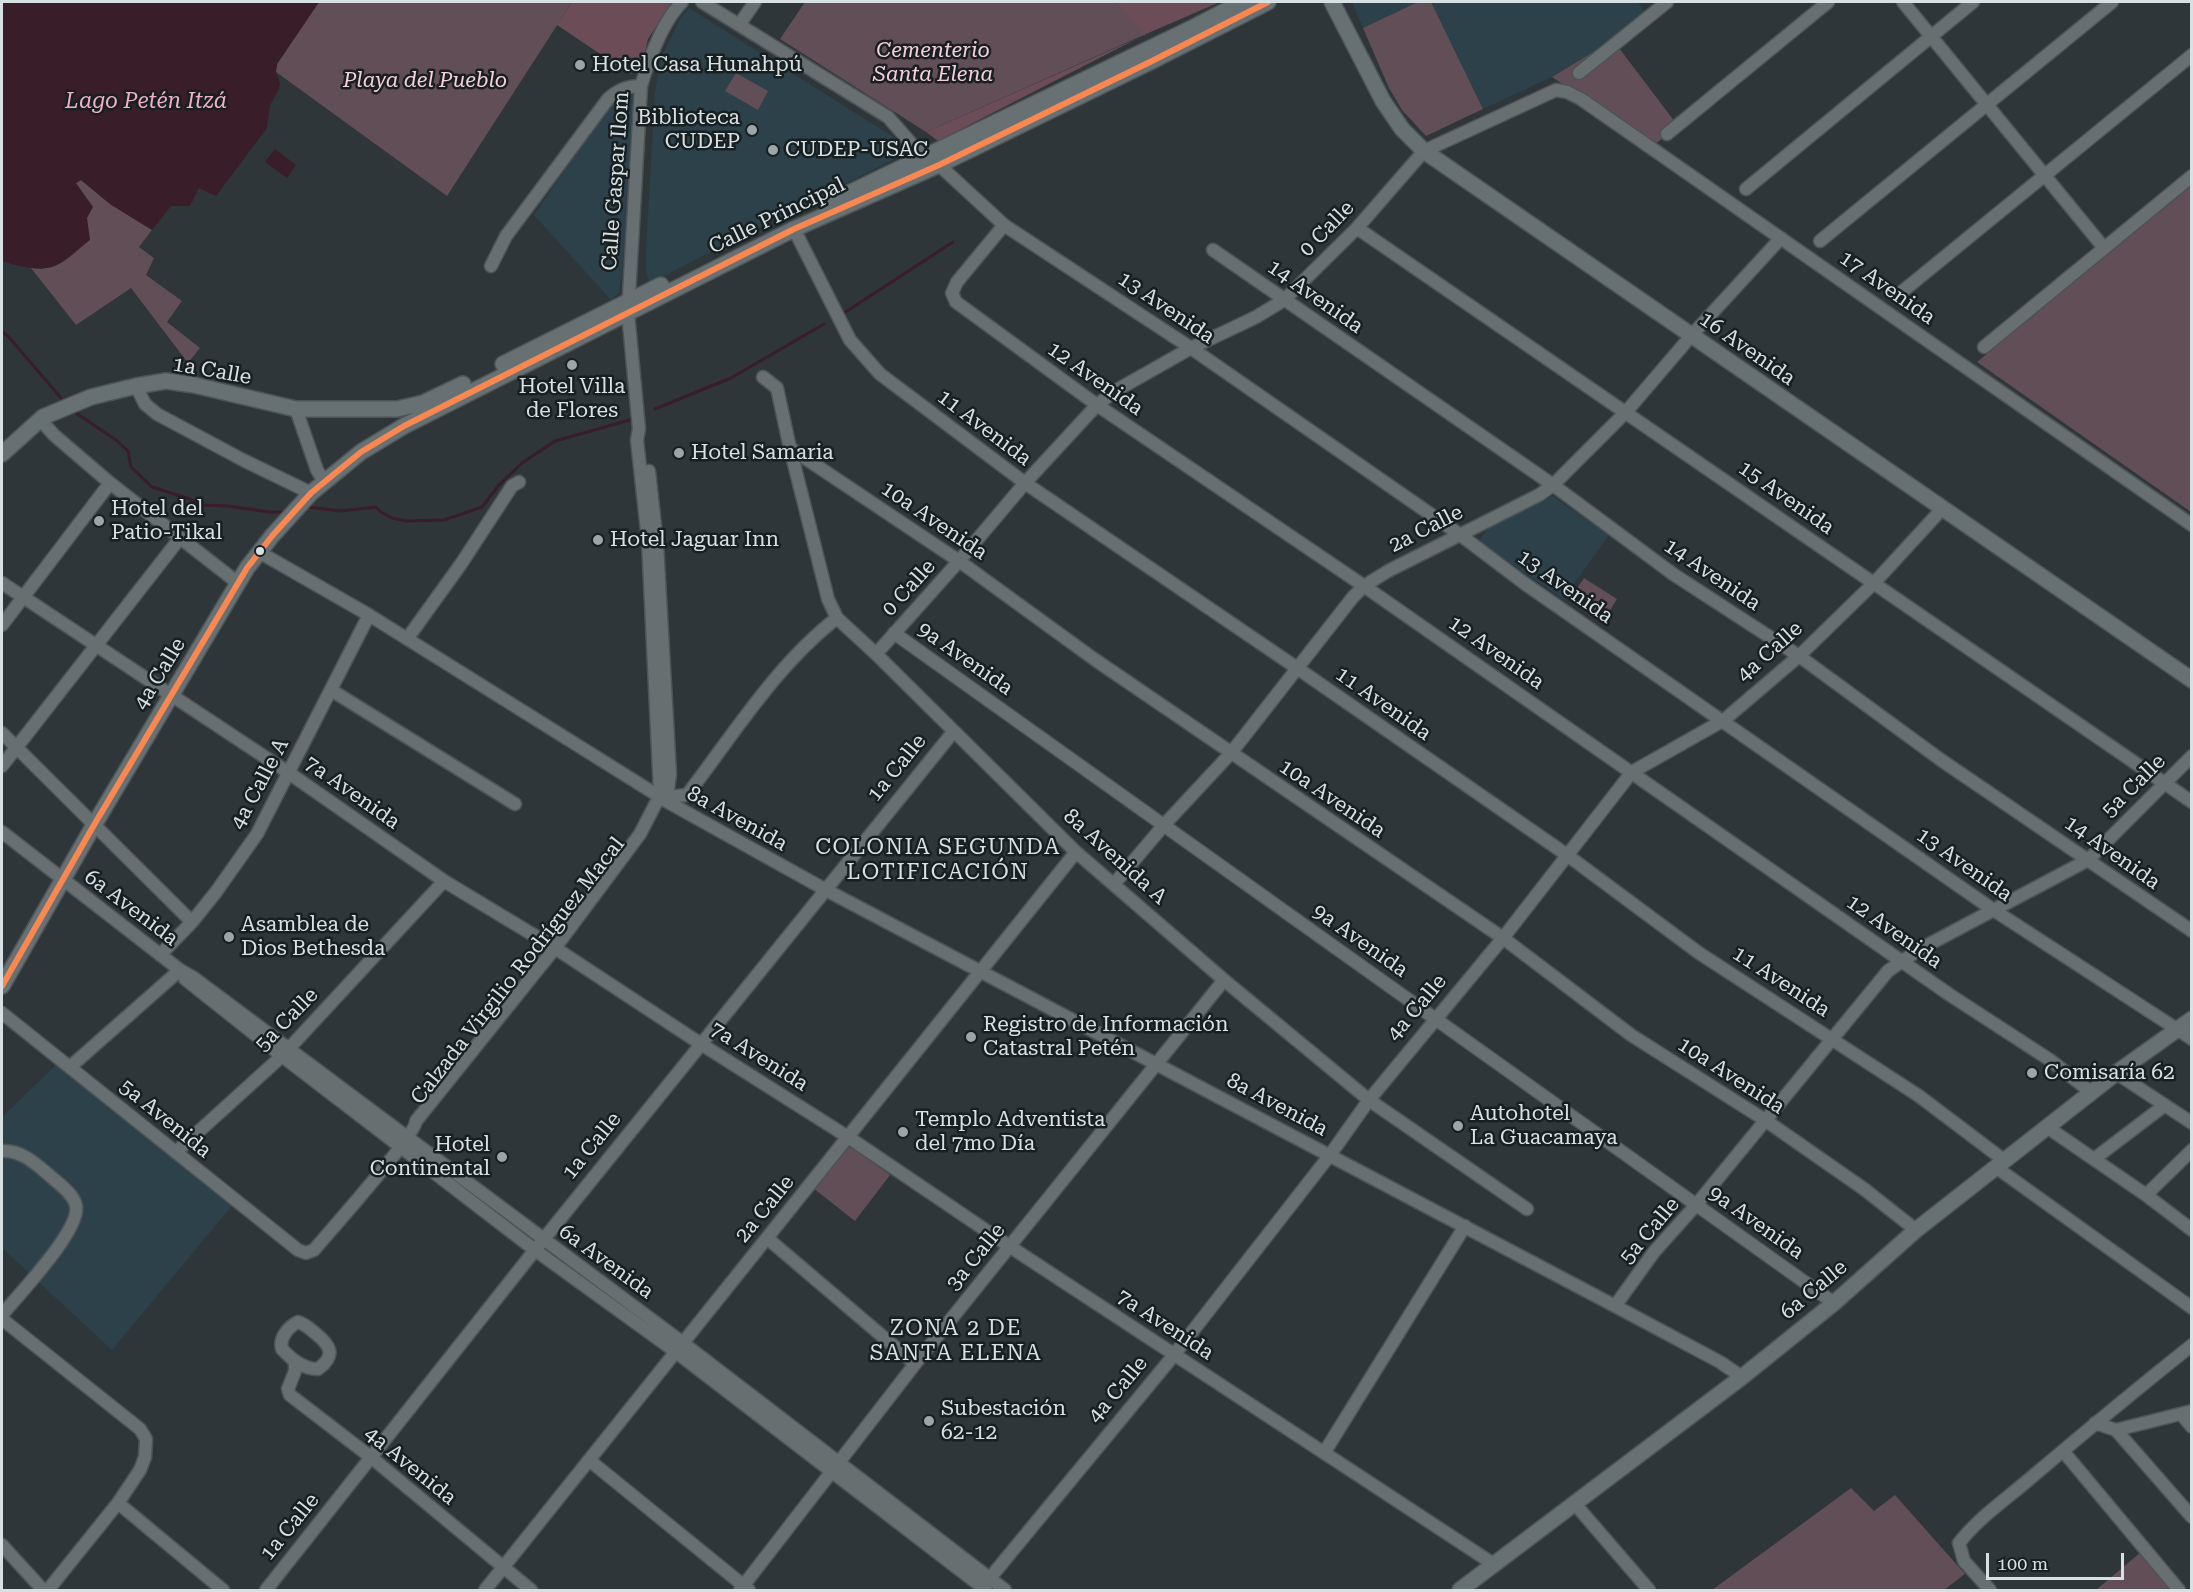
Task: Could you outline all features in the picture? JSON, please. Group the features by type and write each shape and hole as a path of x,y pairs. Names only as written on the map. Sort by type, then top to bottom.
{"main road":[{"name":"Calle Principal","path":"404,426 628,307 925,156 1242,2"},
{"name":"Calle Principal","path":"397,409 423,403 794,229 939,165 1268,2"},
{"name":"16 Avenida","path":"1332,2 1383,101 1402,129 1424,151 2192,680"},
{"name":"1a Calle","path":"2,454 43,417 91,397 166,381 194,385 296,409 397,409"},
{"name":"4a Calle","path":"2,986 94,825 238,583 259,552 311,493 361,452 404,426"},
{"name":"6a Calle","path":"1460,1590 1742,1377 1834,1303 1916,1230 2091,1092 2175,1028 2192,1019"}],"street":[{"name":"Calle Gaspar Ilom","path":"628,307 641,86 658,41 682,2"},
{"name":"13 Avenida","path":"702,2 888,117 917,150 939,165 1004,225 1191,348 1992,909 2192,1039"},
{"path":"739,25 755,2"},
{"path":"1579,73 1667,2"},
{"path":"1667,134 1828,2"},
{"path":"1903,2 2104,248"},
{"path":"1746,189 1973,2"},
{"path":"1820,241 2112,2"},
{"path":"1898,295 2192,55"},
{"path":"491,266 506,236 608,99 617,91 629,86 641,86"},
{"name":"0 Calle","path":"876,654 1096,405 1115,391 1191,348 1256,317 1284,300 1357,228 1424,151 1556,90"},
{"name":"17 Avenida","path":"1556,90 1567,92 1581,99 2192,525"},
{"path":"1984,347 2192,176"},
{"name":"12 Avenida","path":"1004,225 957,282 952,293 956,302 1096,405 1364,586 1901,962 2050,1060 2091,1092"},
{"name":"15 Avenida","path":"1357,228 2192,802"},
{"name":"11 Avenida","path":"794,229 850,340 880,374 1025,483 1567,855 1699,953 1919,1096 2001,1164 2192,1308"},
{"name":"2a Calle","path":"1114,884 1164,825 1231,753 1364,586 1459,534 1539,495 1552,485 1626,412 1691,336 1781,238"},
{"name":"14 Avenida","path":"1213,250 1552,485 1673,574 1799,656 1941,760 2192,931"},
{"name":"Calzada Virgilio Rodríguez Macal","path":"306,1252 314,1250 416,1127 422,1126 654,826 670,774 657,544 645,440 639,429 628,307"},
{"path":"763,377 777,388 790,448"},
{"path":"136,386 145,404 158,414 243,460 311,493"},
{"path":"296,409 317,470 324,482"},
{"path":"43,417 45,425 54,435 110,483 238,583"},
{"name":"10a Avenida","path":"790,448 960,561 1094,659 1503,938 1631,1035 1765,1120 1864,1189 1916,1230"},
{"name":"8a Avenida A","path":"790,448 828,599 837,618 1076,852 1224,980 1369,1100 1527,1209"},
{"path":"407,639 461,564 512,486 519,482"},
{"path":"2,625 110,483"},
{"name":"4a Calle","path":"984,1587 1174,1355 1330,1155 1369,1100 1503,938 1632,772 1724,720 1799,656 1874,583 1942,509"},
{"path":"2,766 180,538"},
{"name":"8a Avenida","path":"259,552 369,615 662,798 826,890 1465,1226 1720,1362 1742,1377"},
{"name":"7a Avenida","path":"2,583 289,773 444,881 559,951 848,1137 1009,1246 1495,1565"},
{"name":"4a Calle A","path":"160,956 192,922 237,864 256,834 369,615"},
{"path":"662,798 687,795 780,674 816,634 837,618"},
{"name":"9a Avenida","path":"894,633 1834,1303"},
{"path":"331,690 515,804"},
{"name":"1a Calle","path":"266,1590 539,1245 954,731"},
{"path":"2,733 192,922"},
{"name":"5a Calle","path":"1615,1306 1654,1252 1696,1205 1888,971 1920,949 1992,909 2088,860 2192,756"},
{"name":"6a Avenida","path":"2,832 160,956 194,978 286,1052 539,1245 680,1347 836,1467 984,1587 1005,1590"},
{"name":"2a Calle","path":"485,1590 1076,852"},
{"name":"5a Calle","path":"176,1152 286,1052 444,881"},
{"path":"70,1068 180,970"},
{"name":"3a Calle","path":"744,1589 915,1364 1224,980"},
{"name":"5a Avenida","path":"2,1013 298,1250 306,1252"},
{"path":"2116,1073 2192,1123"},
{"path":"2094,1159 2165,1105"},
{"path":"2047,1127 2191,1228"},
{"path":"2146,1195 2192,1150"},
{"path":"2,1151 22,1154 59,1184 73,1198 76,1207 76,1218 64,1239 2,1317 141,1429 146,1439 145,1457 140,1470 118,1503 48,1590"},
{"path":"1324,1454 1465,1226"},
{"path":"767,1238 915,1364"},
{"path":"1990,1590 1964,1561 1959,1543 1971,1527 2192,1345"},
{"name":"4a Avenida","path":"295,1362 295,1371 288,1386 288,1392 372,1458 531,1590"},
{"path":"2116,1430 2186,1412 2192,1427"},
{"path":"2095,1423 2116,1430 2192,1517"},
{"path":"2062,1451 2179,1590"},
{"path":"589,1460 744,1589"},
{"path":"118,1503 223,1590"},
{"path":"1575,1504 1649,1590"},
{"path":"2,1545 43,1590"}],"shaded area":[{"path":"572,2 672,2 648,39 641,69 630,74 557,25"},
{"path":"1115,2 1220,2 1145,35"},
{"path":"1352,2 1418,2 1363,28"},
{"path":"1431,2 1638,2 1645,13 1613,40 1552,77 1483,109"},
{"name":"CUDEP-USAC","path":"689,8 898,140 892,160 650,283 646,271 646,249 655,91 661,58 681,17"},
{"path":"1138,38 938,141 926,132"},
{"path":"626,92 631,94 636,101 627,225 619,293 611,300 534,215 608,106"},
{"path":"1552,496 1609,535 1563,599 1478,541 1489,528"},
{"path":"58,1063 234,1203 112,1350 2,1248 2,1117"}],"green space":[{"name":"Playa del Pueblo","path":"319,2 572,2 447,196 276,72 277,64"},
{"name":"Cementerio Santa Elena","path":"805,2 1115,2 1146,34 926,132 780,39"},
{"path":"1418,2 1431,2 1483,109 1426,136 1402,110 1389,88 1363,28"},
{"path":"1613,40 1678,126 1654,145 1552,77"},
{"path":"736,73 768,91 758,110 725,91"},
{"path":"81,180 110,204 152,230 139,247 154,258 146,275 182,301 167,322 200,348 188,363 131,288 76,325 31,268 43,269 76,183"},
{"path":"2191,186 2191,512 1977,362"},
{"path":"1584,578 1617,599 1606,617 1572,596"},
{"path":"847,1147 852,1148 890,1175 855,1221 813,1188"},
{"path":"1851,1488 1874,1511 1895,1495 1965,1574 1944,1590 1712,1590"},
{"path":"2141,1552 2173,1590 2096,1590"}],"water":[{"name":"Lago Petén Itzá","path":"2,2 319,2 277,64 276,72 280,83 270,105 267,128 216,196 199,188 190,206 171,206 152,230 110,204 81,180 76,183 93,207 87,218 90,240 59,264 49,268 35,268 2,261"},
{"path":"275,149 296,165 287,178 265,162"}],"waterway":[{"path":"844,313 953,242"},
{"path":"655,409 731,378 824,324"},
{"path":"2,332 8,336 61,398"},
{"path":"76,413 116,440 128,451 131,467 152,487 190,499 201,505 283,512"},
{"path":"307,507 340,511 376,507 392,518 406,521 444,520 482,507 498,486 522,463 555,441 630,420"}],"transit line":[{"path":"2,986 94,825 247,568 311,493 361,452 404,426 794,229 939,165 1268,2"}],"place":[{"name":"Hotel Casa Hunahpú","path":"580,65"},
{"name":"Biblioteca CUDEP","path":"752,130"},
{"name":"CUDEP-USAC","path":"773,150"},
{"name":"Hotel Villa de Flores","path":"572,365"},
{"name":"Hotel Samaria","path":"679,453"},
{"name":"Hotel del Patio-Tikal","path":"99,521"},
{"name":"Hotel Jaguar Inn","path":"598,540"},
{"name":"Asamblea de Dios Bethesda","path":"229,937"},
{"name":"Registro de Información Catastral Petén","path":"971,1037"},
{"name":"Comisaría 62","path":"2032,1073"},
{"name":"Autohotel La Guacamaya","path":"1458,1126"},
{"name":"Templo Adventista del 7mo Día","path":"903,1132"},
{"name":"Hotel Continental","path":"502,1157"},
{"name":"Subestación 62-12","path":"929,1421"}],"district":[{"name":"COLONIA SEGUNDA LOTIFICACIÓN","path":"938,860"},
{"name":"ZONA 2 DE SANTA ELENA","path":"956,1342"}]}
